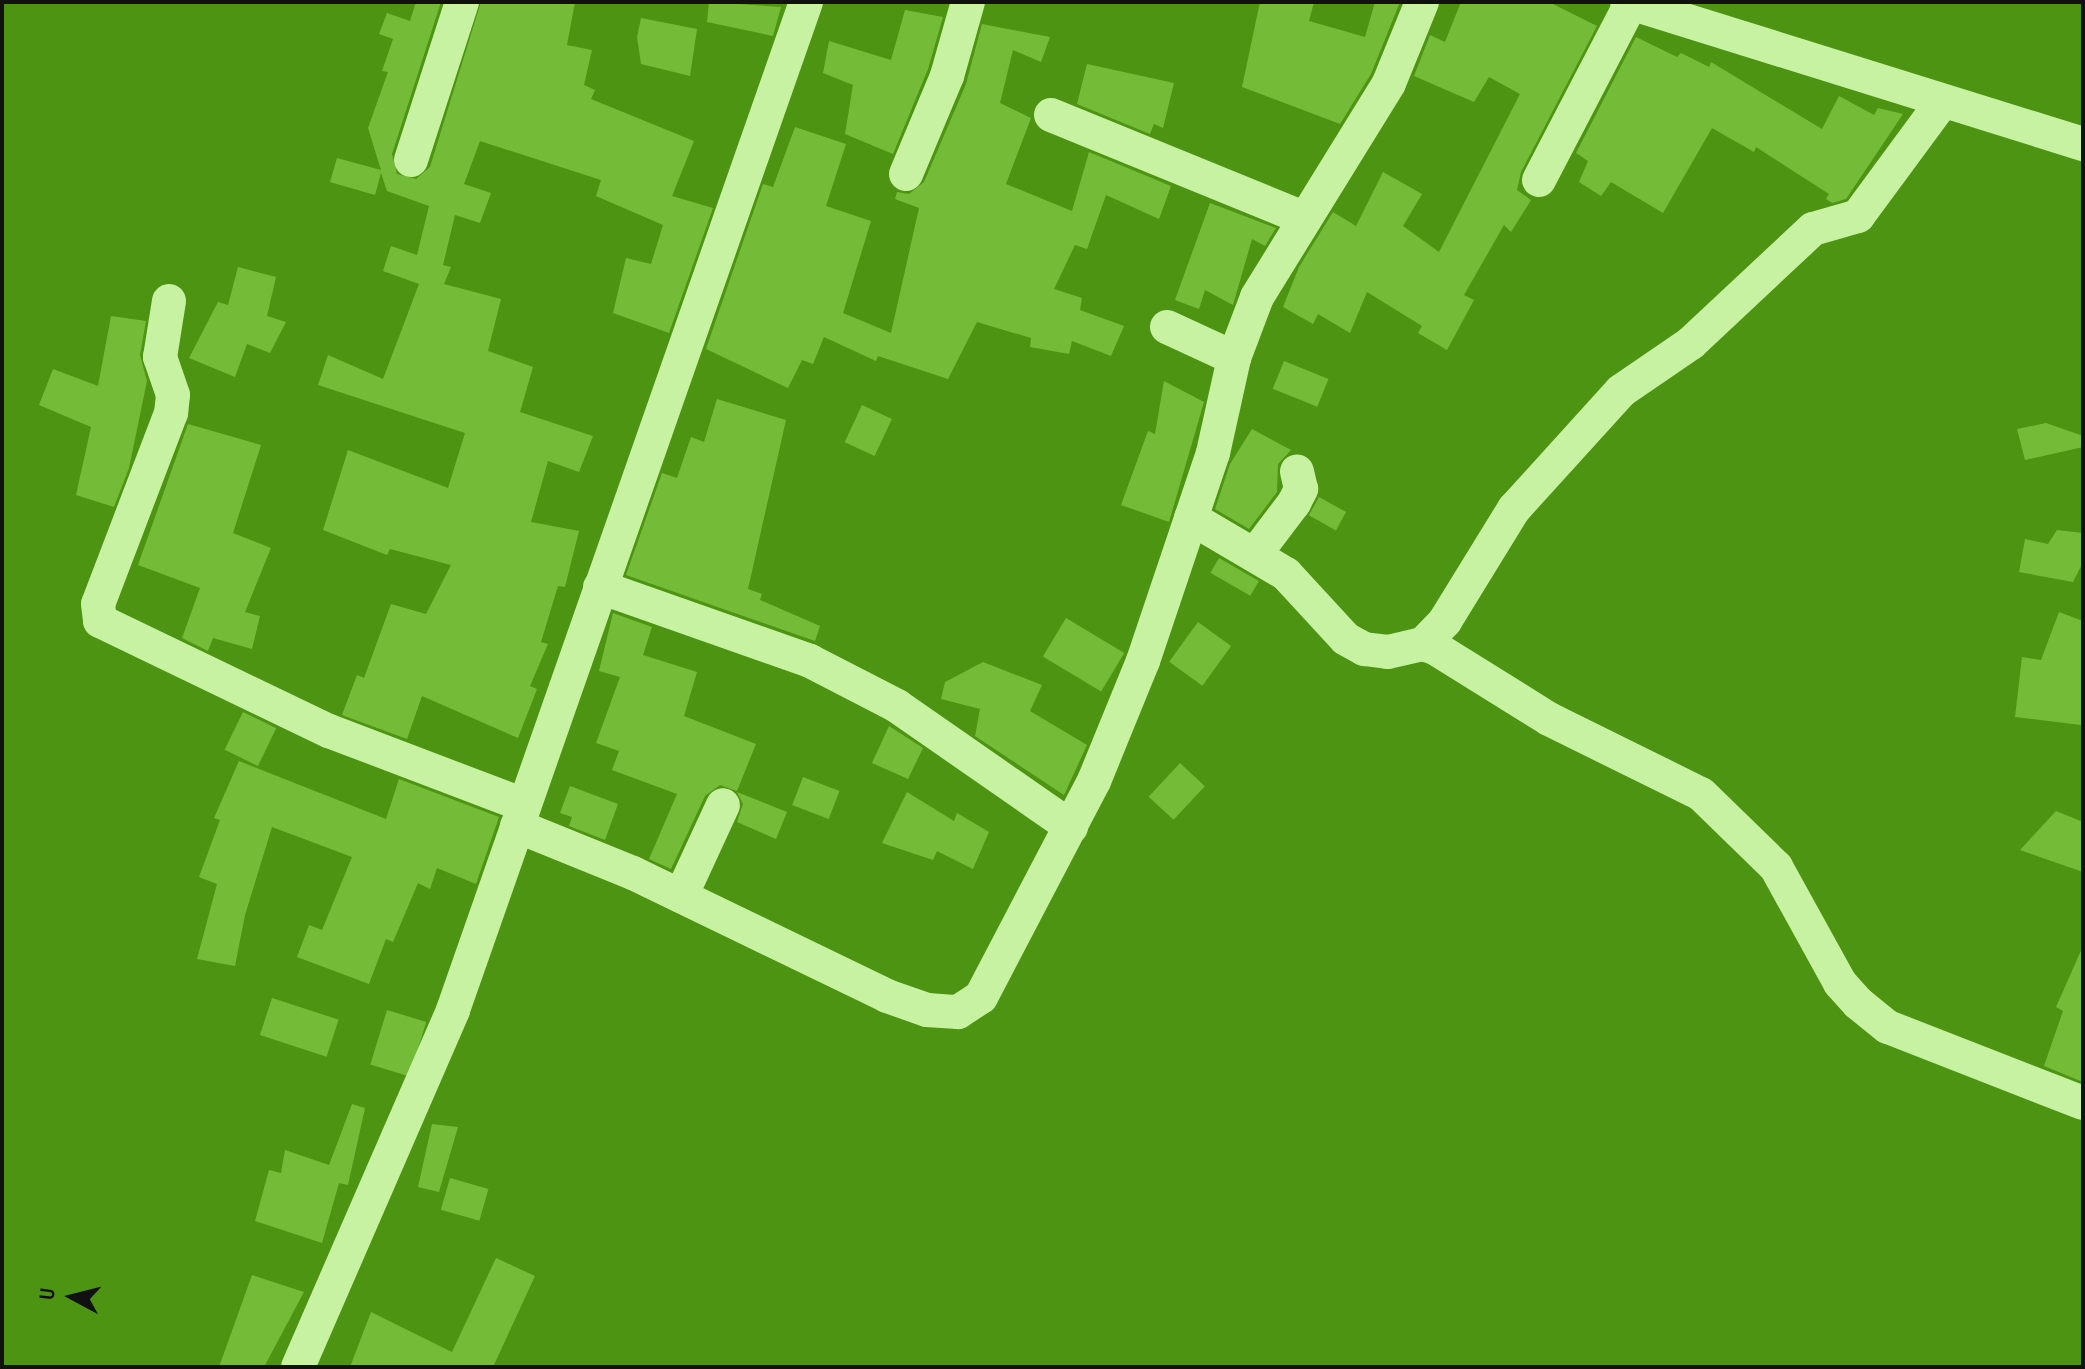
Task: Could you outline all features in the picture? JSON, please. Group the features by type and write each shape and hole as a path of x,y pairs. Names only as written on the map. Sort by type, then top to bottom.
{"street":[{"path":"411,160 462,2"},
{"path":"298,1367 453,1010 806,2"},
{"path":"906,174 947,76 968,2"},
{"path":"169,301 160,357 173,395 171,413 97,616 106,625 287,713 521,816 887,996 927,1010 958,1012 981,997 1071,827 1143,661 1216,442 1234,358 1257,297 1389,83 1422,2"},
{"path":"1539,180 1629,3 1684,11 1942,102 2083,144"},
{"path":"1191,518 1256,553 1286,574 1346,639 1364,649 1388,652 1423,644 1445,621 1514,509 1621,391 1691,343 1813,229 1858,216 1942,102"},
{"path":"1051,115 1303,218"},
{"path":"1167,327 1234,358"},
{"path":"1256,553 1294,503 1301,489 1297,471"},
{"path":"600,587 810,661 897,706 1071,827"},
{"path":"1423,644 1549,719 1701,794 1776,867 1840,983 1888,1027 2083,1103"},
{"path":"681,896 723,805"}],"building":[{"path":"416,2 441,2 392,154 397,174 416,179 430,167 481,2 575,2 567,45 592,50 584,85 595,90 591,99 694,141 672,196 713,208 669,333 613,313 626,258 651,264 663,225 596,196 601,180 480,141 464,184 491,193 480,223 455,215 443,265 451,267 444,284 501,299 488,351 533,367 520,412 593,436 579,472 548,461 531,522 579,531 565,587 558,586 541,642 548,644 530,686 537,689 518,738 422,696 407,739 342,715 357,675 364,678 391,604 426,614 451,565 390,549 387,555 323,530 348,450 448,488 465,433 318,385 328,355 383,379 419,284 383,271 391,246 417,255 429,206 387,191 381,173 375,195 330,182 337,158 381,170 368,128 388,72 382,71 393,39 379,34 387,13 410,21"},
{"path":"709,2 781,7 773,36 707,22"},
{"path":"1260,2 1314,2 1309,21 1365,37 1375,2 1400,2 1371,74 1340,124 1242,87"},
{"path":"1461,2 1549,2 1597,26 1521,172 1517,190 1531,200 1511,232 1504,225 1464,295 1474,300 1447,350 1418,333 1422,326 1367,292 1350,333 1318,314 1313,324 1283,307 1299,267 1333,212 1356,226 1383,172 1422,194 1403,226 1439,252 1520,94 1489,77 1474,102 1414,76 1430,35 1445,42"},
{"path":"905,10 943,17 928,69 893,154 845,134 853,85 823,73 829,41 891,60"},
{"path":"641,18 697,29 690,76 641,64 637,37"},
{"path":"982,24 1050,37 1041,62 1013,50 1000,103 1031,118 1006,184 1072,211 1089,152 1171,186 1159,219 1106,195 1087,249 1075,245 1054,289 1082,298 1080,310 1124,326 1111,356 1072,341 1069,354 1030,347 1031,338 977,322 948,379 878,356 876,361 824,337 813,364 802,360 788,388 706,349 763,184 773,187 795,127 846,144 826,206 871,221 843,313 891,333 919,208 895,199 897,192 909,194 924,182 966,84"},
{"path":"1636,37 1677,57 1681,53 1709,67 1711,62 1822,129 1839,96 1874,115 1878,108 1903,114 1846,199 1832,203 1826,199 1829,194 1756,147 1754,152 1712,128 1663,213 1611,182 1601,196 1579,182 1588,161 1576,153"},
{"path":"1087,64 1174,83 1163,128 1154,124 1150,134 1077,104"},
{"path":"1210,203 1276,228 1265,246 1252,239 1233,305 1205,290 1199,309 1175,300"},
{"path":"238,267 276,277 267,316 286,322 270,353 247,344 235,377 189,358 218,302 228,305"},
{"path":"111,316 146,321 140,355 147,381 129,468 114,507 76,495 91,427 39,405 53,369 98,386"},
{"path":"1284,361 1329,379 1317,407 1273,389"},
{"path":"1164,381 1204,402 1169,522 1121,505 1148,431 1155,434"},
{"path":"717,399 786,420 748,589 762,594 760,600 820,626 815,641 626,575 662,473 677,478 691,437 704,442"},
{"path":"862,405 892,419 875,456 845,442"},
{"path":"2046,423 2083,436 2083,447 2025,460 2017,429"},
{"path":"188,424 261,445 233,533 271,548 245,612 260,616 252,649 213,638 208,651 182,638 200,588 138,565"},
{"path":"1252,429 1291,450 1278,464 1277,492 1249,529 1215,509 1230,464"},
{"path":"1319,497 1346,512 1336,530 1309,515"},
{"path":"2057,530 2083,533 2083,562 2073,582 2019,572 2025,539 2048,544"},
{"path":"1219,558 1259,581 1250,596 1210,573"},
{"path":"2059,612 2083,621 2081,725 2015,717 2022,657 2041,660"},
{"path":"613,613 652,627 643,655 697,672 684,716 756,744 737,791 720,785 705,796 671,869 649,859 677,794 612,770 619,751 596,743 620,677 599,671"},
{"path":"1066,618 1124,653 1101,692 1043,657"},
{"path":"1198,622 1231,646 1202,686 1169,662"},
{"path":"983,662 1042,685 1030,711 1087,745 1064,795 975,736 980,709 941,699 945,682"},
{"path":"243,712 276,728 258,766 225,750"},
{"path":"889,726 923,748 908,779 872,763"},
{"path":"239,761 386,819 399,779 499,817 476,884 437,868 430,889 418,883 393,942 386,939 369,984 297,957 309,925 322,930 352,857 272,827 245,915 235,966 197,959 217,884 199,877 220,820 214,818"},
{"path":"1180,763 1205,786 1173,820 1149,797"},
{"path":"803,777 839,791 829,819 792,805"},
{"path":"570,786 618,804 605,840 569,826 572,817 560,813"},
{"path":"737,792 787,812 776,839 737,822 743,804"},
{"path":"907,792 954,821 957,813 989,832 973,869 937,851 933,860 882,843"},
{"path":"2056,811 2083,822 2083,872 2020,850"},
{"path":"2083,946 2083,1082 2044,1066 2063,1011 2056,1007"},
{"path":"272,998 339,1020 327,1057 260,1035"},
{"path":"387,1010 426,1022 410,1076 370,1065"},
{"path":"352,1104 365,1108 348,1185 339,1183 322,1243 255,1221 269,1170 281,1173 285,1150 329,1165"},
{"path":"432,1124 458,1127 439,1192 418,1187"},
{"path":"450,1178 488,1189 479,1221 441,1210"},
{"path":"496,1258 535,1276 493,1367 350,1367 371,1312 452,1352"},
{"path":"252,1275 304,1292 264,1367 219,1367"}]}
